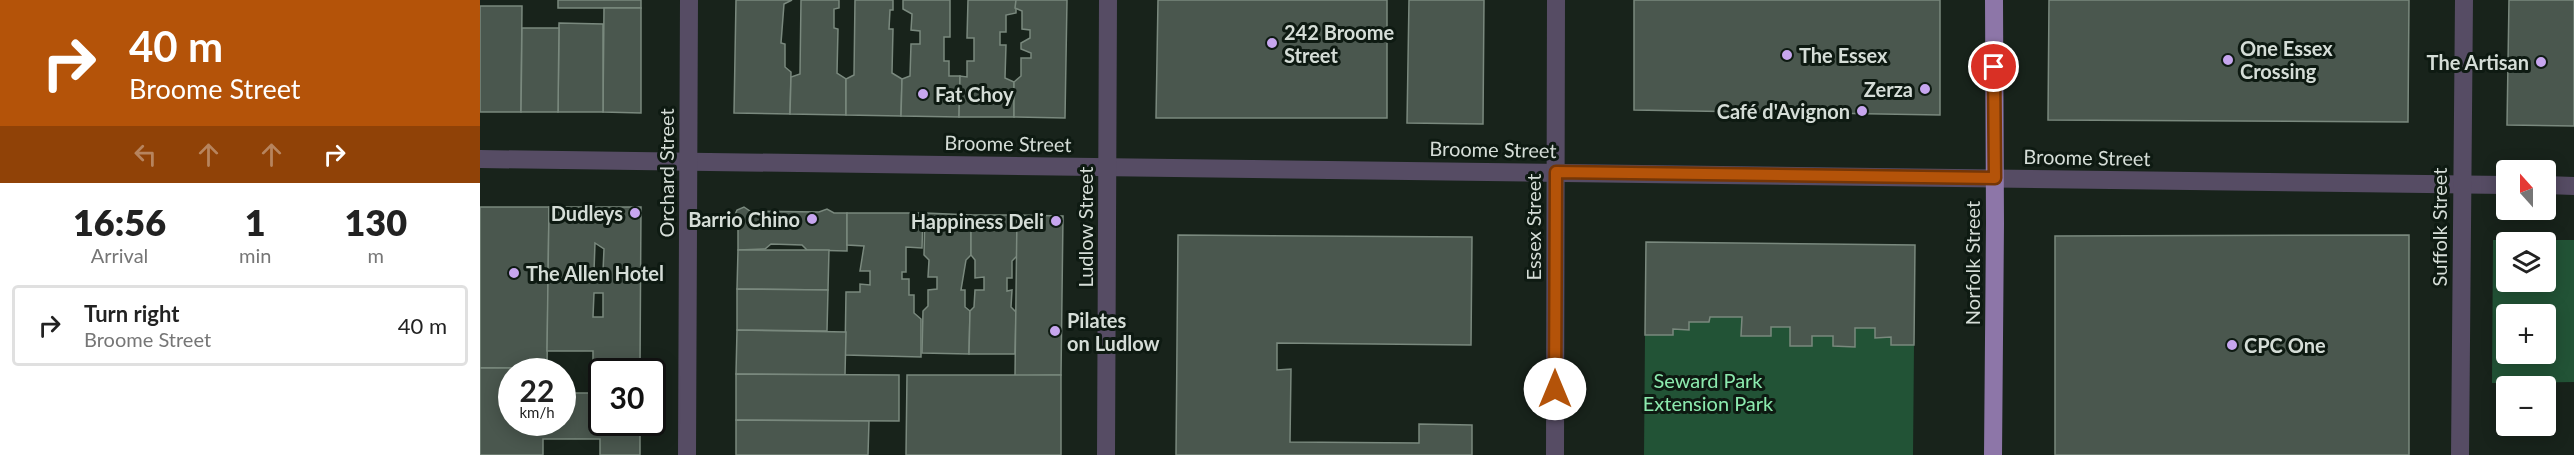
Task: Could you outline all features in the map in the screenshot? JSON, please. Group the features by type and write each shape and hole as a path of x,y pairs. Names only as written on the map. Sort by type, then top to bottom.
{"main road":[{"name":"Norfolk Street","path":"1993,455 1994,0"}],"street":[{"name":"Orchard Street","path":"687,455 689,0"},
{"name":"Ludlow Street","path":"1106,455 1108,0"},
{"name":"Essex Street","path":"1555,455 1556,0"},
{"name":"Suffolk Street","path":"2460,455 2464,0"},
{"name":"Broome Street","path":"480,159 2496,185"},
{"path":"2556,185 2574,186"}],"green space":[{"path":"2493,240 2496,240 2496,292 2556,292 2556,240 2574,240 2574,382 2556,382 2556,376 2496,376 2496,383 2492,383"},
{"name":"Seward Park Extension Park","path":"1710,317 1742,317 1742,336 1771,336 1771,327 1790,327 1790,346 1812,346 1812,336 1833,336 1833,346 1855,347 1855,328 1875,328 1875,338 1891,337 1891,345 1914,345 1913,455 1644,455 1645,335 1673,335 1673,329 1689,330 1689,322 1709,322"}],"building":[{"path":"558,0 641,0 641,8 558,8"},
{"path":"736,0 792,0 784,4 781,43 785,44 785,67 791,72 790,114 734,113"},
{"path":"801,0 839,0 839,8 834,9 834,28 838,29 837,73 846,79 846,115 790,114 791,77 800,74"},
{"path":"855,0 893,0 889,29 893,29 892,73 902,79 901,116 846,115 846,79 854,75"},
{"path":"903,0 950,0 950,37 944,37 944,61 949,61 949,76 960,76 959,117 901,116 902,79 910,76 911,44 920,44 920,31 911,30 912,14 903,9"},
{"path":"968,0 1016,0 1016,13 1006,15 1006,32 1000,32 1000,45 1006,45 1005,78 1014,82 1014,117 959,117 960,76 967,77 967,61 974,61 974,38 967,38"},
{"path":"1016,0 1067,0 1065,118 1014,117 1014,82 1021,76 1021,58 1031,58 1031,53 1021,49 1021,43 1030,38 1030,30 1022,29 1022,11 1015,8"},
{"name":"242 Broome Street","path":"1158,0 1387,0 1387,118 1156,118"},
{"path":"1409,0 1484,0 1483,124 1407,123"},
{"name":"The Essex","path":"1634,0 1940,0 1940,115 1634,110"},
{"name":"One Essex Crossing","path":"2049,0 2409,0 2408,122 2048,120"},
{"name":"The Artisan","path":"2509,0 2574,0 2574,126 2507,125"},
{"path":"480,6 522,6 521,112 480,112"},
{"path":"604,8 641,8 641,113 603,112"},
{"path":"559,23 603,24 603,112 558,112"},
{"path":"522,28 559,28 558,112 521,112"},
{"name":"The Allen Hotel","path":"480,207 549,207 547,358 498,358 498,368 480,368"},
{"path":"549,207 641,207 640,358 593,358 593,351 547,351","holes":["595,243 604,249 603,271 594,271","594,293 603,293 603,317 593,317"]},
{"path":"744,207 750,211 819,212 827,209 834,213 847,213 847,251 807,250 802,245 771,244 765,249 738,250 738,223 734,217 737,210"},
{"path":"847,213 923,213 922,248 906,247 906,272 902,272 902,279 909,279 909,295 914,295 914,313 921,319 921,357 845,355 846,292 860,292 860,284 870,285 870,271 860,271 864,246 847,245"},
{"path":"925,213 971,215 971,255 966,260 961,290 965,290 965,307 970,311 969,354 922,353 923,311 928,306 928,290 937,289 937,277 928,277 929,260 924,255"},
{"path":"971,215 1017,215 1017,256 1012,261 1012,278 1007,278 1007,291 1012,290 1011,307 1016,312 1015,354 969,354 970,311 974,307 975,290 984,290 984,277 975,278 975,260 971,255"},
{"path":"1017,215 1063,216 1061,375 1015,376"},
{"path":"1178,235 1472,237 1471,345 1277,343 1277,370 1291,369 1290,442 1419,443 1419,424 1472,425 1472,455 1176,455"},
{"name":"CPC One","path":"2409,235 2409,455 2055,455 2055,236"},
{"path":"1646,242 1915,245 1914,345 1891,345 1891,337 1875,338 1875,328 1855,328 1855,347 1833,346 1833,336 1812,336 1812,346 1790,346 1790,327 1771,327 1771,336 1741,336 1742,317 1710,317 1709,322 1689,322 1689,330 1673,329 1673,335 1645,335"},
{"path":"738,250 829,250 828,290 737,289"},
{"path":"737,289 828,290 827,331 737,330"},
{"path":"737,330 846,332 845,375 736,374"},
{"path":"480,368 498,368 498,436 576,436 576,393 588,393 588,436 640,436 640,455 600,455 600,439 543,439 543,455 480,455"},
{"path":"736,374 899,375 899,421 736,420"},
{"path":"907,375 1061,375 1061,455 906,455"},
{"path":"736,420 869,421 868,455 736,455"}],"place":[{"name":"242 Broome Street","path":"1272,43"},
{"name":"The Essex","path":"1787,55"},
{"name":"One Essex Crossing","path":"2228,60"},
{"name":"The Artisan","path":"2541,62"},
{"name":"Zerza","path":"1925,89"},
{"name":"Fat Choy","path":"923,94"},
{"name":"Café d'Avignon","path":"1862,111"},
{"name":"Dudleys","path":"635,213"},
{"name":"Barrio Chino","path":"812,219"},
{"name":"Happiness Deli","path":"1056,221"},
{"name":"The Allen Hotel","path":"514,273"},
{"name":"Pilates on Ludlow","path":"1055,331"},
{"name":"CPC One","path":"2232,345"}],"route":[{"path":"1555,389 1556,172 1995,178 1994,67"}]}
